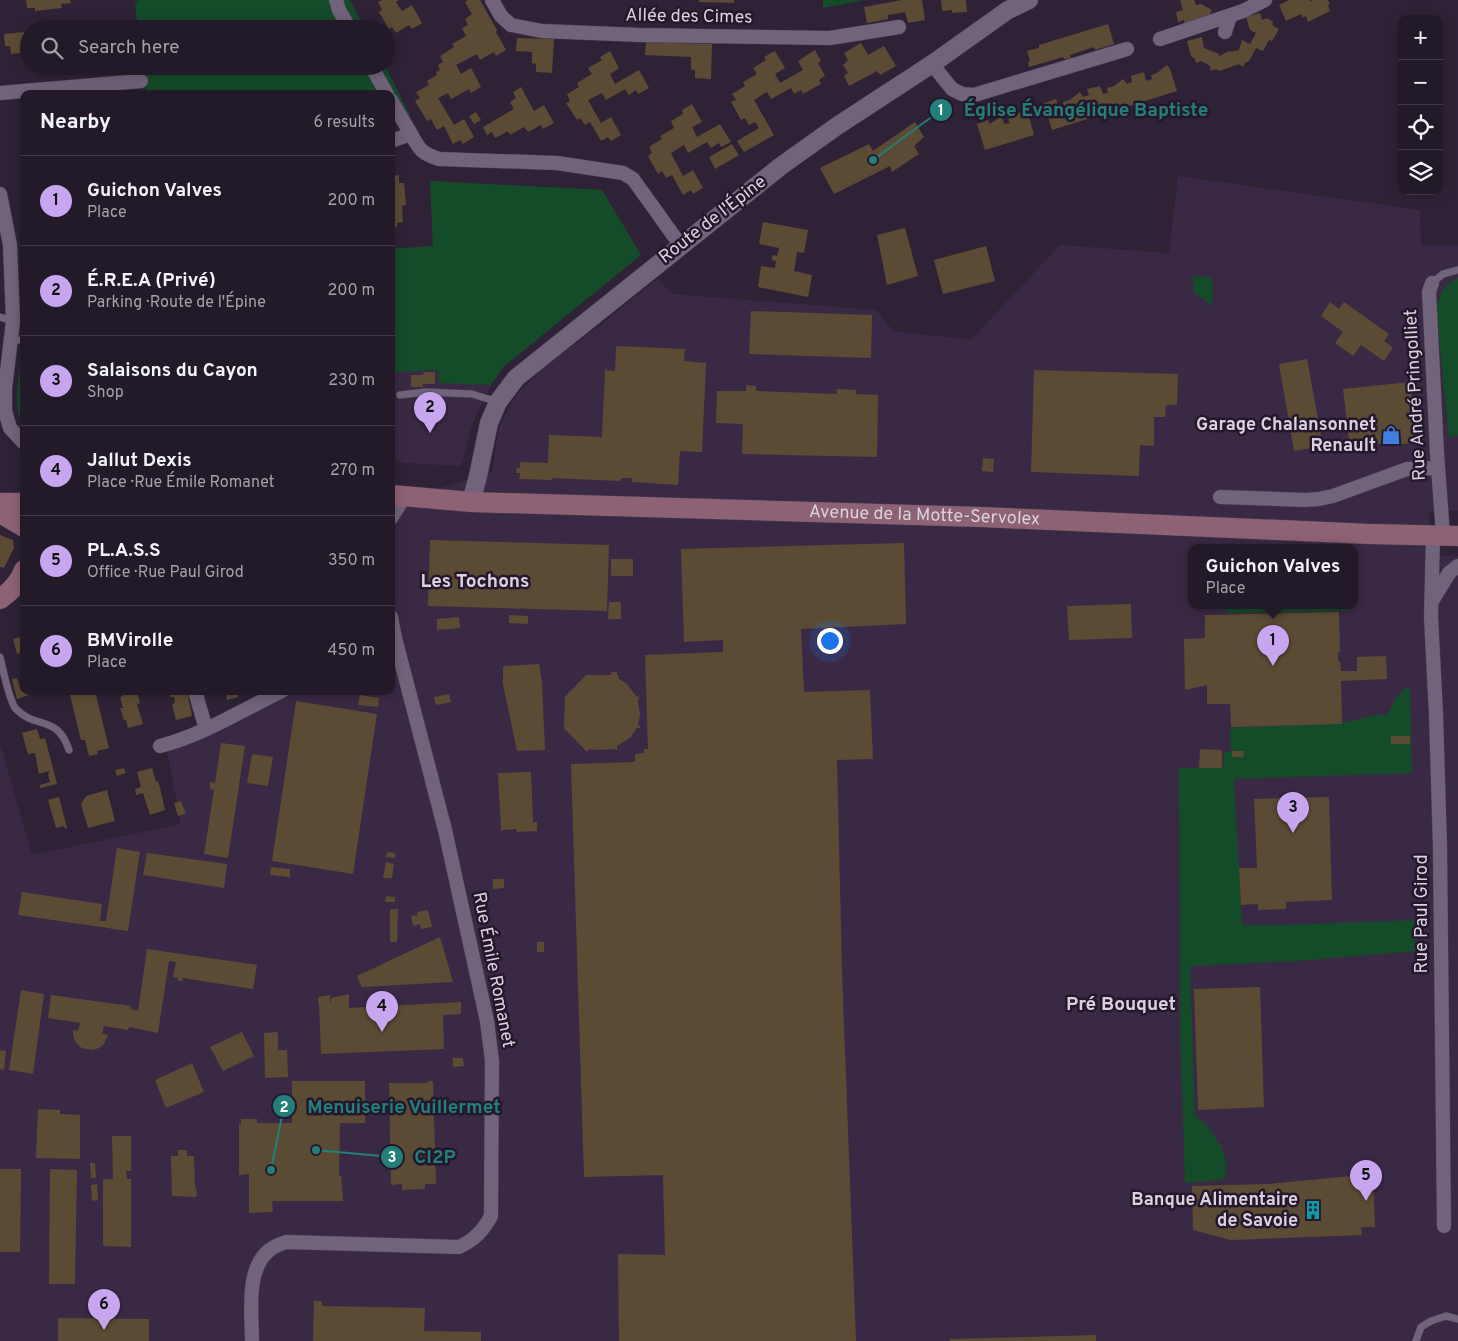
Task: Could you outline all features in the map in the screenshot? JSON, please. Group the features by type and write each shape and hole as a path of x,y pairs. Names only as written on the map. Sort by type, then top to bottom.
{"main road":[{"name":"Avenue de la Motte-Servolex","path":"398,496 471,502 972,517 1360,534 1445,535"},
{"path":"0,503 20,503"},
{"path":"0,514 20,525"},
{"path":"0,599 9,592 20,577"},
{"path":"0,612 20,594"}],"street":[{"path":"336,0 338,10 344,20"},
{"name":"Allée des Cimes","path":"492,0 501,16 511,25 542,31 640,35 830,38 899,27"},
{"name":"Route de l'Épine","path":"471,502 488,423 498,402 516,378 781,166 1008,10 1029,0"},
{"path":"1160,39 1230,16 1264,0"},
{"path":"1225,32 1230,16"},
{"path":"932,64 952,89 962,94 974,95 1127,49"},
{"path":"376,75 385,90"},
{"path":"43,90 141,81"},
{"path":"0,94 20,92"},
{"path":"395,107 420,150 428,156 439,159 557,163 624,173 633,179 681,246"},
{"path":"395,140 410,134"},
{"path":"0,194 18,275 6,319 17,340 4,389 5,411 10,428 20,439"},
{"name":"Rue André Pringolliet","path":"1432,283 1429,292 1438,468 1445,535"},
{"path":"1220,497 1319,499 1333,496 1407,469 1438,468"},
{"name":"Rue Paul Girod","path":"1444,1226 1440,847 1431,602 1445,535"},
{"path":"1431,602 1449,573 1458,566"},
{"name":"Rue Émile Romanet","path":"252,1341 252,1291 254,1276 259,1262 271,1248 286,1242 458,1247 476,1237 491,1216 492,1061 487,1021 444,830 395,646"},
{"path":"197,695 206,729"},
{"path":"160,746 176,742 206,729 266,695"}],"lane":[{"name":"Rue André Pringolliet","path":"1432,283 1443,274 1458,270"},
{"path":"400,395 426,392 472,394 498,402"},
{"path":"0,657 4,677 14,707 30,719 57,729 65,738 69,750"},
{"path":"1416,1341 1421,1327 1431,1321 1446,1316 1458,1318"}],"shaded area":[{"path":"1178,176 1420,210 1421,245 1458,245 1458,511 1429,511 1431,555 1458,556 1458,1341 0,1341 0,743 32,855 181,824 166,745 267,695 395,695 395,503 492,472 499,427 516,395 547,365 601,325 657,279 673,294 876,310 893,331 971,340 1060,245 1169,253"},
{"path":"430,181 602,190 641,255 503,367 491,385 474,419 461,466 406,463 395,460 395,249 433,246"}],"green space":[{"path":"138,0 350,0 360,20 137,20 135,4"},
{"path":"823,0 865,0 823,8"},
{"path":"144,75 390,75 410,115 395,116 395,90 146,90"},
{"path":"430,181 602,190 641,255 503,367 491,385 439,383 438,370 395,372 395,249 433,246"},
{"path":"1194,276 1210,277 1213,306 1194,293"},
{"path":"1458,278 1458,435 1449,438 1436,308 1446,286"},
{"path":"20,366 20,417 17,400"},
{"path":"1226,609 1347,609 1347,611 1226,613"},
{"path":"1410,687 1412,773 1234,779 1242,925 1414,920 1416,951 1297,961 1190,966 1195,1116 1205,1123 1219,1144 1226,1161 1226,1173 1224,1180 1185,1183 1180,1035 1179,768 1223,768 1224,752 1231,752 1230,728 1347,722 1375,715 1385,715 1403,690"}],"building":[{"path":"26,0 70,0 71,3 61,4 62,8 35,11 35,8 27,8"},
{"path":"382,0 399,0 396,2 402,11 412,5 422,23 412,29 409,25 396,33 395,20 384,20 379,12 382,10 378,2"},
{"path":"468,0 480,0 506,50 496,56 494,52 480,60 477,54 456,65 461,74 471,68 481,87 471,93 469,89 451,99 448,93 438,98 454,125 464,119 474,137 463,144 460,140 453,144 444,126 437,130 431,119 427,121 415,101 420,98 416,92 429,85 427,81 437,75 436,72 440,70 438,65 443,62 440,56 454,47 452,44 466,36 462,28 468,25 465,19 472,14 465,2"},
{"path":"699,0 734,0 734,3 699,2"},
{"path":"902,0 922,0 925,20 908,23 905,12 888,15 888,19 867,23 864,7"},
{"path":"941,0 966,0 967,12 952,13 952,10 942,11"},
{"path":"1180,0 1194,0 1196,5 1201,4 1212,10 1205,23 1185,25 1184,20 1178,22 1176,12 1183,10"},
{"path":"1289,0 1328,0 1330,11 1308,22 1306,16 1303,18 1301,14 1286,21 1279,5"},
{"path":"1260,13 1262,20 1267,18 1273,22 1272,25 1279,29 1272,41 1269,40 1263,51 1256,48 1249,61 1243,67 1239,64 1219,71 1216,69 1211,71 1210,66 1201,61 1196,63 1195,59 1191,56 1187,41 1202,37 1204,48 1219,54 1219,56 1229,51 1239,50 1242,40 1250,44 1256,33 1250,30 1246,17"},
{"path":"1108,24 1114,44 1095,50 1094,47 1070,55 1071,58 1064,59 1063,57 1029,67 1028,62 1030,61 1027,51 1039,48 1039,45"},
{"path":"20,32 20,53 11,54 10,46 5,46 4,34"},
{"path":"517,38 554,39 552,73 536,72 536,64 532,63 532,52 516,51"},
{"path":"646,42 712,44 711,79 695,78 695,70 691,70 691,57 645,55"},
{"path":"861,43 868,55 884,46 896,66 880,75 877,71 849,86 844,76 848,73 843,65 848,60 844,53"},
{"path":"815,50 821,61 818,63 825,76 819,80 821,84 803,94 801,90 794,94 791,88 771,99 767,92 754,100 774,135 744,152 737,141 759,128 755,122 749,125 745,118 741,120 731,102 736,100 732,94 745,86 743,82 757,74 753,68 766,60 764,57 775,51 785,68 775,74 780,83 803,70 798,61"},
{"path":"610,51 619,68 610,74 615,84 639,70 649,88 638,94 636,90 629,95 625,89 606,100 602,93 588,100 601,123 611,117 621,135 611,141 608,137 601,141 590,122 585,125 580,118 577,120 566,103 570,101 567,94 579,87 577,83 592,74 588,68 602,60 600,57"},
{"path":"1167,65 1177,91 1052,130 1044,103 1056,99 1059,108 1064,106 1063,102 1070,100 1080,92 1083,97 1089,95 1087,89 1100,86 1103,94 1108,93 1107,88 1114,86 1123,79 1127,84 1132,82 1131,76 1144,72 1146,81 1152,79 1151,75"},
{"path":"521,87 534,111 544,105 554,123 543,129 541,125 528,132 524,127 510,135 508,131 495,138 492,132 487,135 483,127 514,109 510,102 516,98 513,92"},
{"path":"692,104 702,122 692,127 697,137 720,124 731,142 721,147 719,143 711,148 707,142 688,153 684,145 671,153 683,176 693,170 703,188 693,194 691,190 683,195 672,175 666,178 662,171 658,174 648,156 652,153 649,147 662,139 660,136 674,128 671,121 683,114 682,110"},
{"path":"1025,109 1028,113 1034,135 985,150 977,124 988,120 990,124 1002,116 1004,124 1010,123 1008,119"},
{"path":"476,112 481,120 474,124 469,116"},
{"path":"915,122 924,137 914,146 919,154 892,172 890,166 834,194 820,168 869,144 873,151"},
{"path":"732,144 739,155 715,169 709,157"},
{"path":"399,175 399,183 404,183 406,205 402,206 403,222 397,223 397,227 395,227 395,176"},
{"path":"763,222 808,230 804,253 797,252 794,271 812,275 808,297 758,287 761,266 775,268 776,261 772,260 772,255 777,256 779,248 759,244"},
{"path":"905,228 918,276 887,285 877,235"},
{"path":"986,246 995,281 943,294 934,260"},
{"path":"1330,302 1339,309 1344,302 1389,334 1384,341 1393,348 1384,361 1361,345 1353,356 1335,343 1343,332 1321,316"},
{"path":"751,311 872,315 871,358 749,354"},
{"path":"616,346 685,349 684,361 706,363 702,452 680,451 678,485 632,482 632,478 621,478 621,481 552,478 552,480 519,479 520,473 516,473 517,468 520,468 520,462 548,463 549,435 602,437 605,370 615,371"},
{"path":"1307,359 1323,446 1294,451 1279,364"},
{"path":"1034,370 1178,374 1177,405 1166,405 1165,417 1154,417 1154,446 1140,445 1139,476 1031,472"},
{"path":"424,372 435,372 435,384 411,387 411,375 423,375"},
{"path":"1410,382 1416,439 1414,443 1394,445 1394,442 1350,447 1343,389"},
{"path":"746,385 756,386 756,391 837,394 837,389 856,390 856,394 878,395 877,457 742,454 743,424 716,423 717,391 746,391"},
{"path":"983,458 994,459 993,472 982,471"},
{"path":"0,535 13,540 14,548 4,568 0,567"},
{"path":"430,540 609,545 607,611 428,606"},
{"path":"904,543 906,624 801,629 804,692 870,690 873,759 837,760 842,971 856,1341 619,1341 618,1254 665,1255 663,1175 584,1177 571,764 635,762 635,754 644,753 644,749 648,749 645,655 723,652 723,640 684,642 681,549"},
{"path":"611,559 633,559 633,576 611,576"},
{"path":"609,602 621,602 621,619 608,619"},
{"path":"1131,604 1132,638 1069,640 1067,606"},
{"path":"1339,612 1340,652 1338,652 1338,661 1340,661 1341,671 1357,671 1357,657 1386,656 1387,679 1341,681 1342,724 1231,727 1230,704 1207,704 1207,685 1185,690 1184,639 1205,638 1205,615"},
{"path":"509,615 528,616 528,624 509,623"},
{"path":"459,617 460,628 437,630 437,619"},
{"path":"20,637 20,653 17,654 13,639"},
{"path":"539,664 542,683 545,750 517,751 503,684 503,666"},
{"path":"611,672 617,672 618,678 627,684 636,696 640,697 638,700 640,715 638,725 640,728 637,728 630,738 617,746 617,750 589,749 589,751 586,751 564,728 565,697 586,675 611,675"},
{"path":"17,678 20,695 29,695 17,699 12,679"},
{"path":"449,694 451,702 436,705 434,697"},
{"path":"70,695 96,695 109,748 97,751 98,754 89,756 85,740 81,740"},
{"path":"138,695 140,703 137,704 143,724 128,728 120,708 123,708 120,697"},
{"path":"170,695 188,695 192,716 176,720 172,704 175,703 174,697 170,697"},
{"path":"226,695 238,695 238,697 227,700"},
{"path":"360,695 379,698 378,707 358,705"},
{"path":"296,701 377,714 353,874 272,861"},
{"path":"37,729 40,739 45,738 57,784 40,788 40,785 50,782 49,771 39,774 35,753 28,754 22,733"},
{"path":"1391,736 1410,736 1410,744 1391,744"},
{"path":"221,743 245,746 228,858 204,854 214,790 210,789 210,782 215,783"},
{"path":"1200,749 1222,750 1222,768 1199,768"},
{"path":"1232,751 1244,751 1243,757 1232,757"},
{"path":"252,754 273,757 268,786 247,783"},
{"path":"124,768 126,773 117,776 115,770"},
{"path":"152,768 156,782 158,781 165,810 150,815 143,793 136,795 135,789 141,787 137,772"},
{"path":"531,772 533,822 537,822 537,831 517,832 516,829 501,830 498,773"},
{"path":"107,790 115,821 88,828 81,804 86,796"},
{"path":"59,797 67,828 65,829 64,826 56,828 48,800"},
{"path":"1329,797 1332,900 1286,902 1286,909 1258,910 1258,904 1241,905 1239,868 1257,868 1254,799"},
{"path":"181,801 186,814 178,816 174,803"},
{"path":"117,848 140,852 128,931 18,915 22,892 102,904 100,921 106,921"},
{"path":"387,852 395,853 395,858 386,857"},
{"path":"147,853 227,864 224,888 143,875"},
{"path":"386,862 394,864 392,878 383,878"},
{"path":"271,867 290,869 290,877 270,875"},
{"path":"493,879 504,879 504,888 493,889"},
{"path":"386,896 395,897 395,902 385,902"},
{"path":"390,909 398,909 397,942 390,942"},
{"path":"428,910 432,927 421,929 420,924 413,926 411,916 418,915 417,912"},
{"path":"440,937 453,982 362,987 357,976"},
{"path":"537,942 544,942 544,952 537,952"},
{"path":"147,949 257,965 253,989 183,978 182,981 178,981 178,978 173,977 176,962 169,961 158,1033 129,1027 128,1030 104,1026 102,1034 108,1035 104,1044 93,1050 85,1049 80,1047 73,1035 73,1030 78,1031 80,1023 48,1018 51,995 131,1006 131,1009 138,1011"},
{"path":"1260,987 1264,1107 1198,1110 1194,989"},
{"path":"21,990 44,994 33,1074 9,1070"},
{"path":"349,994 349,1008 461,1002 461,1014 443,1015 444,1049 321,1054 318,997 330,995 331,1002 331,998"},
{"path":"242,1032 254,1056 223,1071 210,1047"},
{"path":"278,1032 278,1050 287,1050 288,1077 265,1078 264,1033"},
{"path":"0,1050 6,1051 4,1070 0,1069"},
{"path":"453,1058 463,1058 464,1066 453,1067"},
{"path":"192,1063 204,1092 166,1108 155,1080"},
{"path":"292,1081 365,1081 365,1123 340,1123 339,1176 341,1176 343,1201 272,1201 273,1212 249,1213 249,1174 239,1175 239,1124 241,1124 241,1119 257,1119 257,1123 292,1123"},
{"path":"427,1081 432,1081 433,1083 436,1184 425,1184 425,1189 402,1190 402,1184 391,1185 389,1083 428,1083"},
{"path":"38,1109 60,1110 60,1114 80,1115 80,1159 36,1158"},
{"path":"112,1136 131,1136 131,1171 126,1171 127,1179 131,1179 131,1247 103,1246 103,1179 113,1179"},
{"path":"178,1150 187,1150 187,1156 194,1156 197,1197 172,1196 171,1156 178,1156"},
{"path":"90,1163 95,1163 96,1178 91,1178"},
{"path":"0,1169 21,1169 20,1252 0,1252"},
{"path":"50,1169 77,1170 75,1284 49,1284"},
{"path":"1373,1174 1375,1227 1361,1227 1362,1235 1231,1240 1193,1230 1192,1186 1267,1184"},
{"path":"97,1184 98,1200 92,1201 91,1185"},
{"path":"314,1301 322,1301 322,1306 425,1308 424,1331 481,1332 481,1341 313,1341"},
{"path":"58,1318 149,1319 149,1341 58,1341"},
{"path":"1096,1335 1096,1341 950,1341 950,1339"}],"place":[{"name":"Église Évangélique Baptiste","path":"873,160"},
{"name":"É.R.E.A (Privé)","path":"430,433"},
{"name":"Garage Chalansonnet Renault","path":"1391,435"},
{"name":"Guichon Valves","path":"1273,666"},
{"name":"Salaisons du Cayon","path":"1293,833"},
{"name":"Jallut Dexis","path":"382,1032"},
{"name":"CI2P","path":"316,1150"},
{"name":"Menuiserie Vuillermet","path":"271,1170"},
{"name":"PL.A.S.S","path":"1366,1201"},
{"name":"Banque Alimentaire de Savoie","path":"1313,1210"},
{"name":"BMVirolle","path":"104,1330"}],"district":[{"name":"Les Tochons","path":"475,582"},
{"name":"Pré Bouquet","path":"1121,1005"}]}
